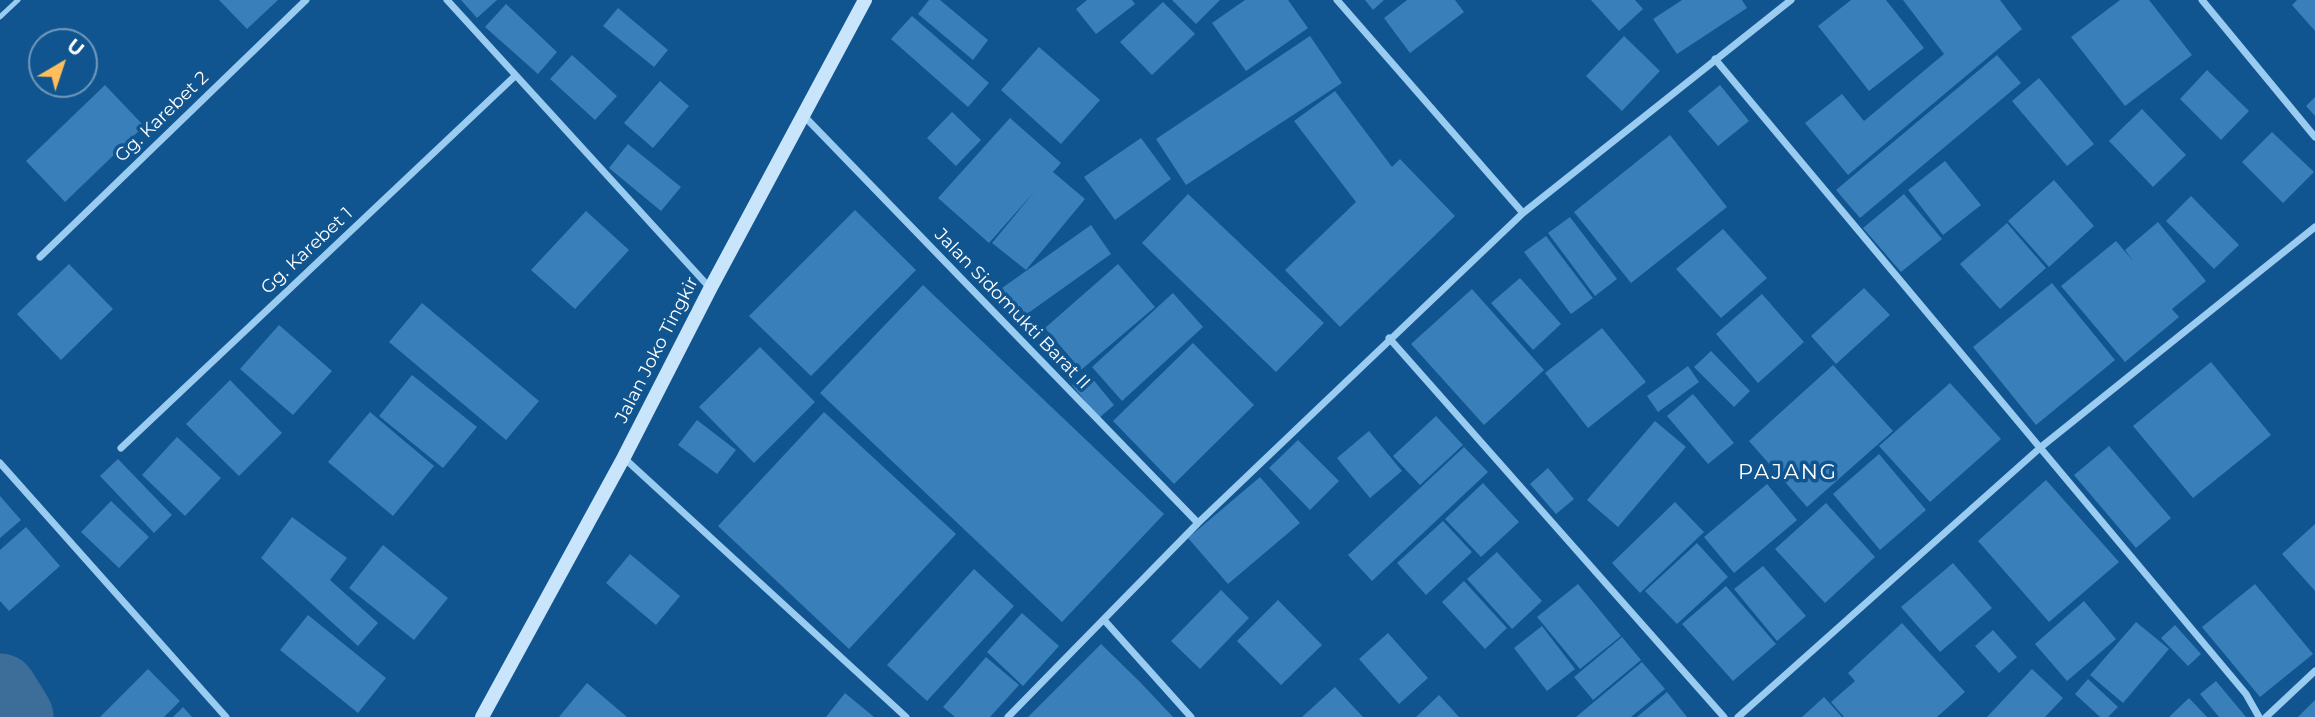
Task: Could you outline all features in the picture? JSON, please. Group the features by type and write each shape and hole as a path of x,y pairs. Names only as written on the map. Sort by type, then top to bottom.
{"main road":[{"name":"Jalan Joko Tingkir","path":"482,717 624,457 710,289 865,0"}],"street":[{"name":"Gg. Karebet 2","path":"40,257 306,0"},
{"path":"447,0 710,289"},
{"path":"1337,0 1523,213"},
{"path":"1008,717 1105,621 1198,523 1523,213 1791,0"},
{"path":"2202,0 2315,137"},
{"path":"1715,59 2246,694 2259,717"},
{"name":"Gg. Karebet 1","path":"121,448 515,76"},
{"name":"Jalan Sidomukti Barat II","path":"804,116 1198,523"},
{"path":"1738,717 2040,447 2315,227"},
{"path":"1389,338 1724,717"},
{"path":"624,457 906,717"},
{"path":"0,463 226,717"},
{"path":"1105,621 1191,717"},
{"path":"2266,717 2315,671"}],"lane":[{"path":"0,18 18,0"}],"building":[{"path":"219,0 278,0 247,29"},
{"path":"461,0 497,0 477,18"},
{"path":"929,0 940,0 988,40 973,60 918,14"},
{"path":"1087,0 1132,0 1135,4 1096,34 1076,9"},
{"path":"1172,0 1220,0 1196,24"},
{"path":"1245,0 1288,0 1308,28 1246,71 1212,23"},
{"path":"1365,0 1384,0 1373,10"},
{"path":"1407,0 1455,0 1464,12 1410,53 1384,18"},
{"path":"1591,0 1635,0 1643,9 1619,31"},
{"path":"1682,0 1742,0 1747,8 1677,54 1653,19"},
{"path":"1851,0 1886,0 1924,48 1869,91 1818,26"},
{"path":"1903,0 2000,0 2022,29 1848,175 1805,123 1842,94 1864,121 1944,54"},
{"path":"2120,0 2149,0 2192,55 2125,106 2071,37"},
{"path":"2297,0 2315,0 2315,31 2292,5"},
{"path":"1163,2 1195,34 1152,75 1120,42"},
{"path":"506,4 557,52 538,74 485,27"},
{"path":"618,8 668,50 654,67 603,26"},
{"path":"912,16 989,83 968,107 891,39"},
{"path":"1310,36 1342,83 1186,185 1156,139"},
{"path":"1624,36 1660,71 1622,111 1586,76"},
{"path":"1039,47 1100,100 1061,144 1001,90"},
{"path":"572,55 617,96 595,120 550,79"},
{"path":"1997,55 2021,83 1860,218 1836,190"},
{"path":"2207,70 2249,111 2221,140 2180,99"},
{"path":"2039,78 2094,144 2067,166 2012,101"},
{"path":"660,81 689,106 653,148 624,123"},
{"path":"105,85 144,126 65,202 26,161 91,98 98,98 98,92"},
{"path":"1720,85 1749,121 1718,146 1688,111"},
{"path":"1335,91 1392,167 1400,159 1455,216 1340,327 1285,270 1356,202 1294,121"},
{"path":"2315,97 2315,116 2306,106"},
{"path":"2142,109 2186,155 2153,187 2109,141"},
{"path":"952,112 981,140 956,166 927,138"},
{"path":"1010,118 1061,163 1053,172 1085,199 1026,270 992,243 1035,191 989,243 938,198"},
{"path":"2272,132 2314,172 2283,203 2242,162"},
{"path":"1670,135 1727,207 1631,283 1574,212"},
{"path":"1141,138 1171,179 1115,220 1084,177"},
{"path":"628,144 681,187 661,211 609,168"},
{"path":"1945,161 1981,205 1943,235 1908,190"},
{"path":"2054,180 2094,226 2049,267 2008,221"},
{"path":"1188,194 1324,323 1276,372 1142,243"},
{"path":"1904,194 1942,239 1901,272 1863,228"},
{"path":"2191,196 2239,245 2214,269 2166,221"},
{"path":"855,210 916,270 811,376 749,316"},
{"path":"586,211 629,250 575,309 531,270"},
{"path":"1570,217 1617,279 1595,296 1548,233"},
{"path":"2158,222 2206,281 2172,309 2179,317 2125,362 2061,286 2116,241 2133,261 2125,250"},
{"path":"2007,223 2046,268 2000,309 1960,264"},
{"path":"1091,225 1111,254 1017,321 995,293"},
{"path":"1723,229 1767,278 1721,318 1676,269"},
{"path":"1546,236 1593,298 1571,314 1524,252"},
{"path":"69,264 113,309 61,360 17,314"},
{"path":"1118,264 1155,307 1081,370 1045,328"},
{"path":"1520,278 1561,324 1533,350 1491,303"},
{"path":"2052,283 2115,360 2036,425 1973,347"},
{"path":"923,285 1164,514 1062,622 820,393"},
{"path":"1864,288 1890,315 1836,364 1811,336"},
{"path":"1472,289 1544,370 1484,425 1411,344"},
{"path":"1173,293 1203,327 1122,401 1092,367"},
{"path":"1762,294 1804,342 1758,383 1716,334"},
{"path":"422,303 539,401 506,440 389,342"},
{"path":"279,325 332,371 293,415 240,369"},
{"path":"1602,328 1646,382 1588,428 1545,373"},
{"path":"1193,343 1254,405 1174,484 1113,421"},
{"path":"760,347 815,402 754,463 699,407"},
{"path":"1711,351 1750,391 1734,407 1694,367"},
{"path":"2211,362 2271,435 2193,498 2133,426"},
{"path":"1833,365 1893,431 1807,507 1749,441"},
{"path":"1688,366 1699,382 1658,412 1647,396"},
{"path":"1087,372 1114,405 1099,418 1072,385"},
{"path":"412,375 477,427 443,468 379,416"},
{"path":"230,380 282,433 239,476 186,424"},
{"path":"1950,383 2001,439 1930,502 1879,446"},
{"path":"1693,394 1734,443 1708,464 1667,416"},
{"path":"370,412 434,466 393,516 328,462"},
{"path":"824,412 956,534 849,649 718,526"},
{"path":"1436,416 1463,445 1420,485 1393,456"},
{"path":"697,420 736,450 717,474 678,445"},
{"path":"1655,421 1686,447 1618,527 1587,500"},
{"path":"1369,431 1402,471 1370,498 1337,458"},
{"path":"177,437 221,478 185,516 142,475"},
{"path":"1298,440 1339,481 1310,510 1269,468"},
{"path":"2109,446 2171,518 2136,548 2074,475"},
{"path":"1464,447 1488,472 1372,581 1348,555"},
{"path":"1879,454 1926,510 1880,550 1833,494"},
{"path":"118,459 172,515 154,533 100,476"},
{"path":"1548,468 1574,499 1556,514 1530,484"},
{"path":"1260,477 1300,523 1228,584 1188,538"},
{"path":"2046,480 2119,562 2049,622 1978,541"},
{"path":"1483,483 1519,522 1481,557 1445,519"},
{"path":"1767,484 1797,520 1734,573 1704,537"},
{"path":"0,496 21,520 0,538"},
{"path":"111,501 149,537 119,568 81,532"},
{"path":"1675,502 1704,532 1640,593 1612,563"},
{"path":"1826,503 1875,557 1825,603 1775,549"},
{"path":"292,517 347,558 330,580 378,623 358,646 261,558"},
{"path":"1443,521 1472,552 1426,595 1397,563"},
{"path":"2315,524 2315,591 2282,554"},
{"path":"26,527 60,566 9,611 0,601 0,550"},
{"path":"1697,543 1728,577 1677,624 1645,591"},
{"path":"383,545 448,598 414,640 349,588"},
{"path":"1497,552 1542,601 1512,629 1467,579"},
{"path":"630,554 680,596 656,625 606,583"},
{"path":"1953,563 1992,608 1940,652 1901,607"},
{"path":"1763,566 1806,616 1777,641 1734,589"},
{"path":"974,569 1014,606 927,701 887,665"},
{"path":"1464,581 1507,628 1485,649 1442,602"},
{"path":"1578,584 1621,636 1580,669 1537,617"},
{"path":"2255,584 2313,654 2260,697 2202,627"},
{"path":"1726,586 1776,644 1733,681 1682,624"},
{"path":"1221,590 1249,618 1200,669 1171,641"},
{"path":"1278,600 1322,645 1281,685 1237,641"},
{"path":"2084,601 2116,639 2067,681 2035,644"},
{"path":"1022,613 1059,646 1023,686 987,652"},
{"path":"308,615 386,678 358,713 280,650"},
{"path":"2136,622 2169,649 2123,703 2090,675"},
{"path":"1902,623 1965,692 1937,717 1844,717 1831,702 1855,681 1848,673"},
{"path":"2175,625 2201,654 2188,666 2161,638"},
{"path":"1542,626 1575,669 1547,691 1514,648"},
{"path":"1993,630 2017,657 1999,673 1975,646"},
{"path":"1388,633 1428,678 1399,704 1359,659"},
{"path":"1622,637 1641,660 1593,700 1574,677"},
{"path":"1101,644 1173,717 1028,717"},
{"path":"986,657 1019,685 990,717 955,717 943,707"},
{"path":"1642,662 1665,689 1631,717 1576,717"},
{"path":"148,669 180,701 164,717 100,717"},
{"path":"2032,669 2063,698 2045,717 1987,717"},
{"path":"2088,679 2118,707 2108,717 2100,717 2075,694"},
{"path":"2216,681 2246,717 2219,717 2200,694"},
{"path":"587,683 627,717 559,717"},
{"path":"1335,687 1363,717 1302,717"},
{"path":"1667,692 1687,717 1637,717"},
{"path":"845,693 874,717 826,717"},
{"path":"1439,695 1459,717 1416,717"},
{"path":"1824,697 1842,717 1802,717"},
{"path":"2189,698 2207,717 2169,717"},
{"path":"2315,700 2315,717 2298,717"},
{"path":"183,707 192,717 173,717"}],"waterway":[{"path":"0,691 16,717"}],"district":[{"name":"PAJANG","path":"1788,473"}]}
